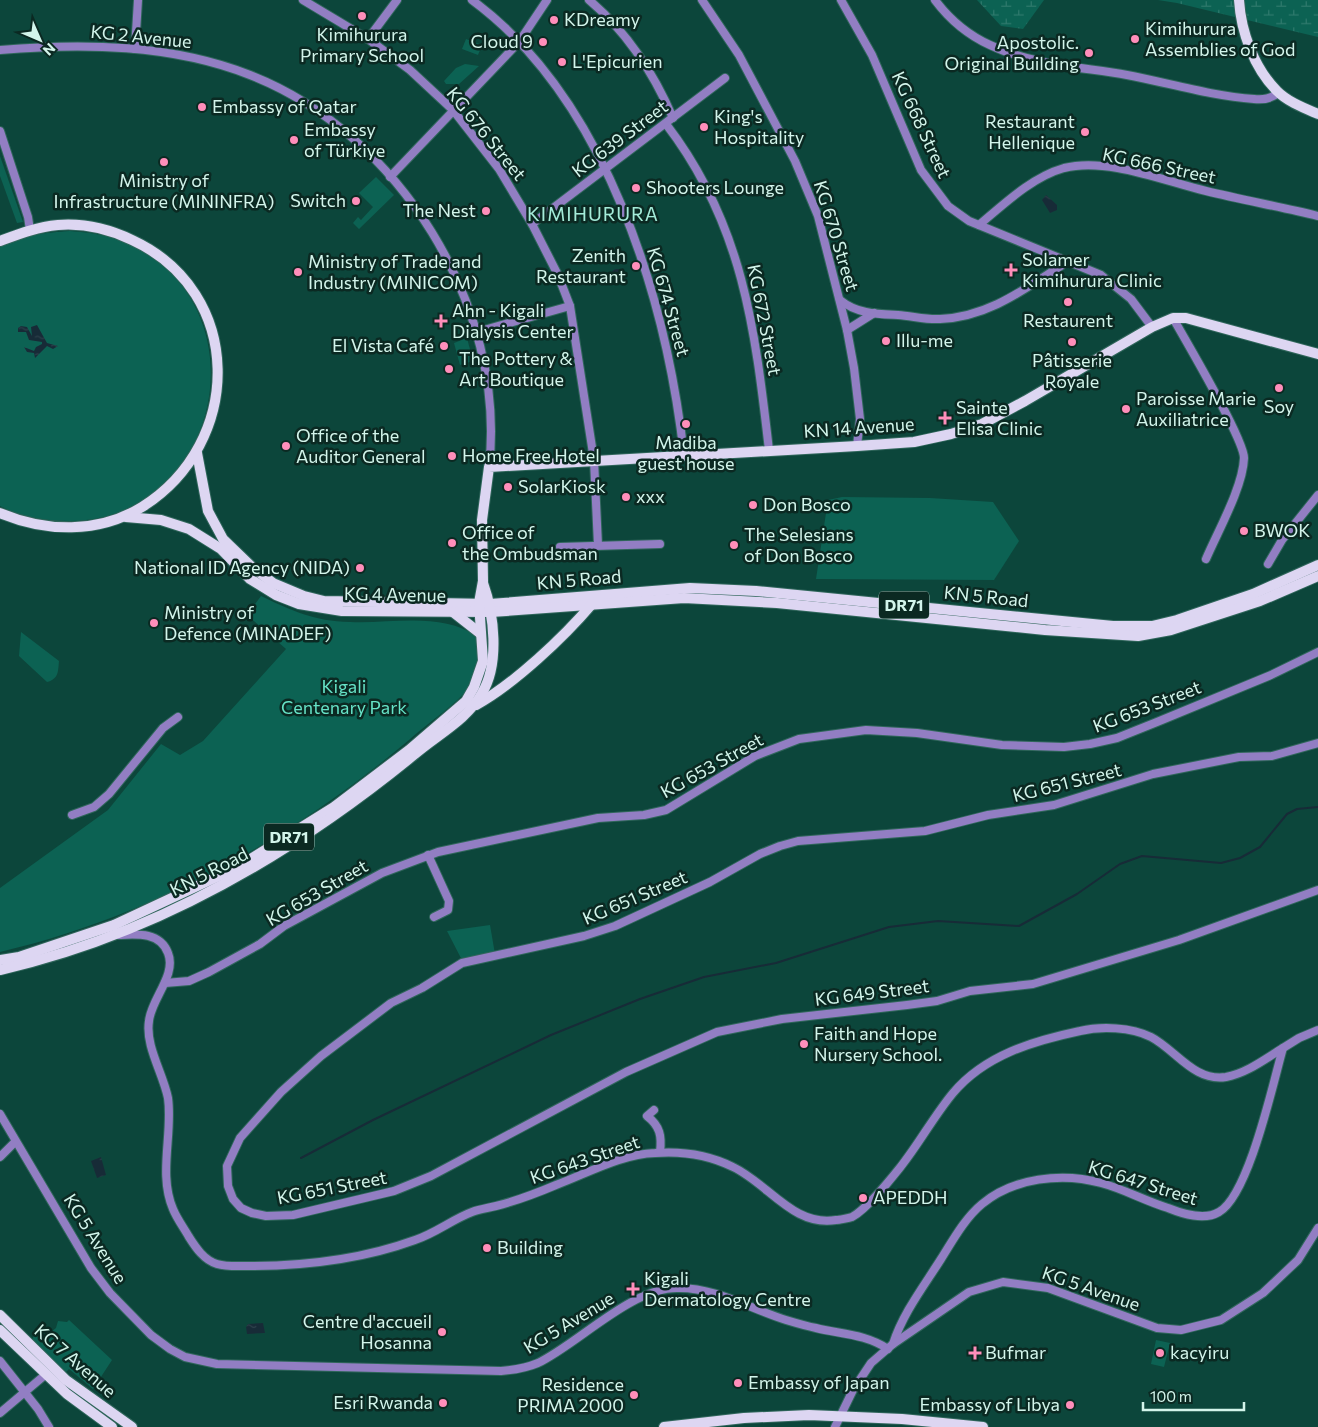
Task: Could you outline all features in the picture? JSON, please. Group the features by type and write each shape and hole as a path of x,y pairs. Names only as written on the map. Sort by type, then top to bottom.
{"main road":[{"path":"1239,0 1241,23 1246,38 1266,77 1278,93 1318,114"},
{"path":"0,241 30,230 59,225 88,226 117,233 152,251 168,263 188,284 203,310 211,331 218,368 215,409 208,432 197,453 179,477 158,497 126,517 76,528 48,527 23,522 0,513"},
{"name":"KN 14 Avenue","path":"489,467 914,442 951,434 982,424 1152,327 1173,318 1208,322 1318,354"},
{"name":"KG 4 Avenue","path":"197,453 208,511 215,527 238,554 262,576 286,589 324,601 453,612 480,608"},
{"name":"KG 2 Avenue","path":"480,608 483,581 482,520 489,467"},
{"name":"KG 4 Avenue","path":"126,517 161,520 189,529 220,549 259,585 276,595 299,604 342,611 394,607 480,608"},
{"name":"KN 5 Road","path":"490,608 690,588 756,590 809,598 1103,625 1143,626 1169,622 1221,605 1293,578 1318,565"},
{"name":"KN 5 Road","path":"0,960 114,926 238,867 311,824 394,762 451,716 466,701 480,673 483,655 480,608 684,598 777,603 1045,630 1138,636 1171,630 1229,611 1318,576"},
{"name":"KN 5 Road","path":"0,970 115,935 228,882 297,841 385,778 469,709 483,692 490,669 490,608 483,581"},
{"path":"469,709 502,689 573,627 592,604"},
{"path":"453,612 481,634"},
{"name":"KG 7 Avenue","path":"0,1315 66,1380 132,1427"},
{"name":"KG 7 Avenue","path":"0,1330 45,1375 112,1427"},
{"path":"664,1427 778,1415 902,1419 983,1427"}],"street":[{"path":"135,49 138,0"},
{"name":"KG 676 Street","path":"303,0 368,39 410,70 453,110 499,168 532,224 558,275 570,306 594,460 598,545"},
{"path":"368,39 398,0"},
{"name":"KG 674 Street","path":"472,0 519,42 568,104 584,129 605,170 632,233 645,270 671,366 684,455"},
{"path":"390,177 519,42 547,0"},
{"path":"589,0 634,49 655,81 673,118"},
{"name":"KG 670 Street","path":"702,0 739,55 795,161 818,216 847,330 860,410 857,446"},
{"name":"KG 668 Street","path":"841,0 872,55 929,183 955,213 1067,262 1091,269 1110,280 1131,299 1152,327"},
{"path":"935,0 946,14 968,33 991,46 1029,59 1099,70 1216,95 1265,99 1278,93"},
{"name":"KG 2 Avenue","path":"0,50 76,47 135,49 198,59 250,75 278,88 307,104 356,140 390,177 418,212 449,263 477,332 490,420 489,467"},
{"name":"KG 639 Street","path":"532,224 725,78"},
{"name":"KG 672 Street","path":"666,124 686,151 711,196 738,264 749,309 768,450"},
{"path":"0,131 28,217 30,230"},
{"name":"KG 666 Street","path":"979,225 1040,179 1053,172 1076,166 1097,167 1158,178 1206,191 1318,216"},
{"path":"840,300 856,310 874,313 938,320 968,317 998,305 1067,262"},
{"path":"477,332 570,306"},
{"path":"847,330 874,313"},
{"path":"1173,318 1234,430 1244,454 1240,480 1206,559"},
{"path":"1268,564 1282,540 1318,495"},
{"path":"560,547 660,544"},
{"name":"KG 653 Street","path":"165,983 189,981 209,972 260,944 284,926 382,873 428,855 598,818 656,813 697,793 755,756 799,739 822,734 887,730 1002,745 1064,747 1090,744 1116,738 1157,722 1318,652"},
{"path":"72,815 94,807 109,794 163,728 178,718"},
{"name":"KG 651 Street","path":"448,1167 408,1187 293,1215 277,1216 252,1213 241,1208 228,1186 227,1174 231,1155 240,1138 287,1086 321,1056 392,1003 422,988 462,963 584,936 615,926 710,882 780,846 798,841 925,831 988,815 1054,805 1153,774 1232,758 1272,756 1318,743"},
{"path":"428,855 448,902 448,910 434,917"},
{"name":"KG 649 Street","path":"448,1167 626,1072 717,1032 782,1019 929,1002 970,992 1033,984 1179,940 1318,890"},
{"name":"KG 643 Street","path":"115,935 143,934 156,939 166,949 169,956 165,983 153,1004 148,1026 150,1042 166,1086 170,1115 167,1162 168,1189 173,1208 186,1232 196,1248 214,1264 292,1265 375,1252 415,1240 449,1226 478,1210 542,1191 630,1157 660,1152 708,1157 737,1168 807,1220 822,1222 839,1220 851,1217 881,1190 922,1140 956,1090 978,1068 1006,1053 1083,1030 1100,1028 1138,1032 1161,1043 1203,1075 1224,1077 1254,1066 1283,1048"},
{"path":"1283,1048 1299,1038 1318,1030"},
{"name":"KG 647 Street","path":"890,1346 908,1311 964,1224 982,1204 1010,1187 1047,1178 1077,1178 1115,1187 1184,1214 1210,1215 1224,1208 1237,1193 1251,1158 1283,1048"},
{"path":"654,1110 648,1112 647,1116 659,1130 662,1140 660,1152"},
{"name":"KG 5 Avenue","path":"0,1114 15,1142 55,1204 91,1268 110,1293 151,1335 185,1358 217,1364 501,1371 536,1363 636,1302 664,1289 677,1288 708,1292 781,1318 890,1346 969,1292 1003,1282 1048,1288 1157,1328 1181,1330 1221,1320 1263,1293 1298,1260 1318,1228"},
{"path":"0,1157 15,1142"},
{"path":"835,1427 859,1380 872,1363 890,1346"},
{"path":"0,1361 25,1391 49,1427"},
{"path":"0,1412 45,1375"}],"green space":[{"path":"977,0 1044,0 1023,29 1001,26"},
{"path":"1158,0 1318,0 1318,37 1177,3"},
{"path":"466,39 482,45 478,55 462,49"},
{"path":"465,64 479,66 459,84 446,84 444,81 456,68"},
{"path":"0,156 23,222 17,223 0,176"},
{"path":"376,177 394,195 359,229 353,223 358,217 361,220 373,207 359,193"},
{"path":"70,231 93,233 115,238 146,251 155,258 187,293 206,334 211,377 204,420 185,459 156,491 117,513 70,521 34,518 0,506 0,247 24,237"},
{"path":"467,338 473,361 460,365 454,343"},
{"path":"842,497 930,498 993,502 1019,541 994,580 816,579 828,500"},
{"name":"Kigali Centenary Park","path":"261,596 293,611 325,620 350,622 432,621 464,629 478,637 478,658 473,678 466,691 455,702 364,776 317,810 268,841 217,870 164,896 111,918 56,937 0,952 0,888 108,810 161,744 180,755 203,741 286,649 247,615"},
{"path":"21,632 59,661 56,677 51,681 47,682 19,656"},
{"path":"490,925 495,954 464,964 447,931"},
{"path":"69,1320 112,1360 93,1389 69,1369 63,1375 32,1340 36,1331 45,1337 56,1328 58,1321 67,1322"},
{"name":"kacyiru","path":"1156,1340 1170,1343 1164,1367 1151,1364"}],"water":[{"path":"1046,195 1057,205 1057,210 1050,213 1042,200"},
{"path":"617,269 623,275 617,281 611,275"},
{"path":"37,325 47,343 58,346 53,349 47,346 35,358 34,353 27,352 24,347 34,351 42,342 29,340 26,332 18,332 18,328 21,326 27,327 32,336 31,327"},
{"path":"101,1157 106,1175 97,1178 91,1161"},
{"path":"263,1323 265,1333 247,1334 246,1327 248,1324"}],"waterway":[{"path":"301,1158 373,1120 551,1035 640,999 704,977 776,963 889,927 938,921 1019,926 1077,894 1120,864 1142,856 1221,863 1240,858 1260,847 1287,814 1297,809 1318,807"}],"place":[{"name":"Kimihurura Primary School","path":"362,16"},
{"name":"KDreamy","path":"554,20"},
{"name":"Kimihurura Assemblies of God","path":"1135,39"},
{"name":"Cloud 9","path":"543,42"},
{"name":"Apostolic. Original Building","path":"1089,53"},
{"name":"L'Epicurien","path":"562,62"},
{"name":"Embassy of Qatar","path":"202,107"},
{"name":"King's Hospitality","path":"704,127"},
{"name":"Restaurant Hellenique","path":"1085,132"},
{"name":"Embassy of Türkiye","path":"294,140"},
{"name":"Ministry of Infrastructure (MININFRA)","path":"164,162"},
{"name":"Shooters Lounge","path":"636,188"},
{"name":"Switch","path":"356,201"},
{"name":"The Nest","path":"486,211"},
{"name":"Zenith Restaurant","path":"636,266"},
{"name":"Solamer Kimihurura Clinic","path":"1011,270"},
{"name":"Ministry of Trade and Industry (MINICOM)","path":"298,272"},
{"name":"Restaurent","path":"1068,302"},
{"name":"Ahn - Kigali Dialysis Center","path":"441,321"},
{"name":"Illu-me","path":"886,341"},
{"name":"Pâtisserie Royale","path":"1072,342"},
{"name":"El Vista Café","path":"444,346"},
{"name":"The Pottery & Art Boutique","path":"449,369"},
{"name":"Soy","path":"1279,388"},
{"name":"Paroisse Marie Auxiliatrice","path":"1126,409"},
{"name":"Sainte Elisa Clinic","path":"945,418"},
{"name":"Madiba guest house","path":"686,424"},
{"name":"Office of the Auditor General","path":"286,446"},
{"name":"Home Free Hotel","path":"452,456"},
{"name":"SolarKiosk","path":"508,487"},
{"name":"xxx","path":"626,497"},
{"name":"Don Bosco","path":"753,505"},
{"name":"BWOK","path":"1244,531"},
{"name":"Office of the Ombudsman","path":"452,543"},
{"name":"The Selesians of Don Bosco","path":"734,545"},
{"name":"National ID Agency (NIDA)","path":"360,568"},
{"name":"Ministry of Defence (MINADEF)","path":"154,623"},
{"name":"Faith and Hope Nursery School.","path":"804,1044"},
{"name":"APEDDH","path":"863,1198"},
{"name":"Building","path":"487,1248"},
{"name":"Kigali Dermatology Centre","path":"633,1289"},
{"name":"Centre d'accueil Hosanna","path":"442,1332"},
{"name":"Bufmar","path":"975,1353"},
{"name":"kacyiru","path":"1160,1353"},
{"name":"Embassy of Japan","path":"738,1383"},
{"name":"Residence PRIMA 2000","path":"634,1395"},
{"name":"Esri Rwanda","path":"443,1403"},
{"name":"Embassy of Libya","path":"1070,1405"}],"district":[{"name":"KIMIHURURA","path":"593,214"}]}
